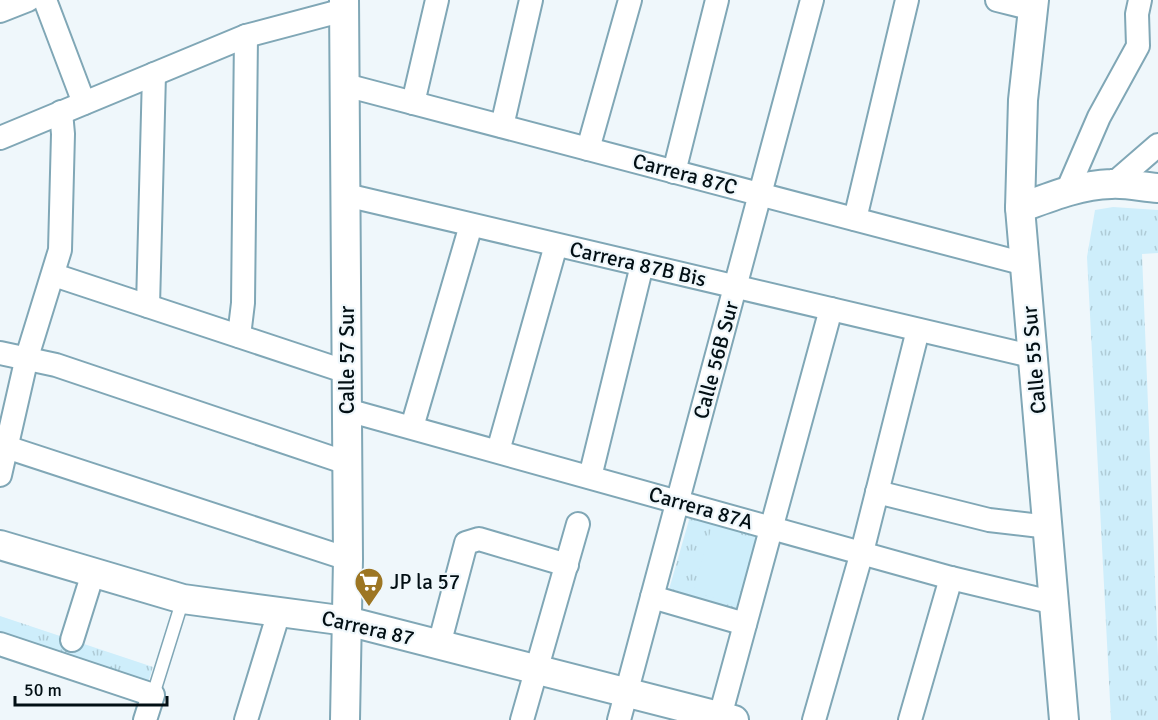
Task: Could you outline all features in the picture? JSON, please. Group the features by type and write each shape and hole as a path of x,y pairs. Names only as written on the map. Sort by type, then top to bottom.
{"street":[{"path":"0,11 28,0"},
{"path":"45,0 84,103"},
{"path":"413,103 437,0"},
{"path":"502,126 531,0"},
{"path":"588,149 630,0"},
{"path":"674,172 717,0"},
{"name":"Calle 56B Sur","path":"619,720 812,0"},
{"path":"855,219 907,0"},
{"path":"998,0 1033,4"},
{"path":"1067,191 1099,117 1138,46 1137,14 1140,0"},
{"name":"Calle 55 Sur","path":"1033,4 1023,100 1020,208 1035,357 1064,720"},
{"path":"0,138 246,36 344,5"},
{"name":"Calle 57 Sur","path":"344,5 348,560 345,720"},
{"path":"239,336 243,303 246,36"},
{"path":"148,306 154,74"},
{"name":"Carrera 87C","path":"345,85 1025,264"},
{"path":"0,475 3,445 60,250 63,134 61,112"},
{"path":"1113,184 1158,145"},
{"path":"1020,208 1067,191 1113,184 1158,188"},
{"name":"Carrera 87B Bis","path":"346,195 1035,357"},
{"path":"412,427 471,225"},
{"path":"498,451 556,245"},
{"path":"590,477 642,265"},
{"path":"54,275 346,372"},
{"path":"725,719 745,624 831,309"},
{"path":"814,720 862,552 918,330"},
{"path":"0,352 27,357 347,463"},
{"name":"Carrera 87A","path":"347,410 678,500 951,578 1055,603"},
{"path":"3,445 348,560"},
{"path":"877,492 989,520 1049,527"},
{"path":"522,720 578,524"},
{"path":"439,645 466,543 479,539 567,565"},
{"name":"Carrera 87","path":"0,545 183,599 347,621 725,719"},
{"path":"72,640 93,573"},
{"path":"910,720 951,578"},
{"path":"652,597 745,624"},
{"path":"246,720 279,612"},
{"path":"0,644 153,695 145,720"}],"lane":[{"path":"153,695 183,599"}],"green space":[{"path":"1113,207 1158,210 1158,253 1142,254 1158,656 1158,720 1111,720 1087,257 1095,210"},
{"path":"691,513 762,534 740,614 668,593"},
{"path":"712,526 755,539 736,604 693,592"},
{"path":"0,616 153,667 147,686 0,636"}],"place":[{"name":"JP la 57","path":"369,608"}]}
